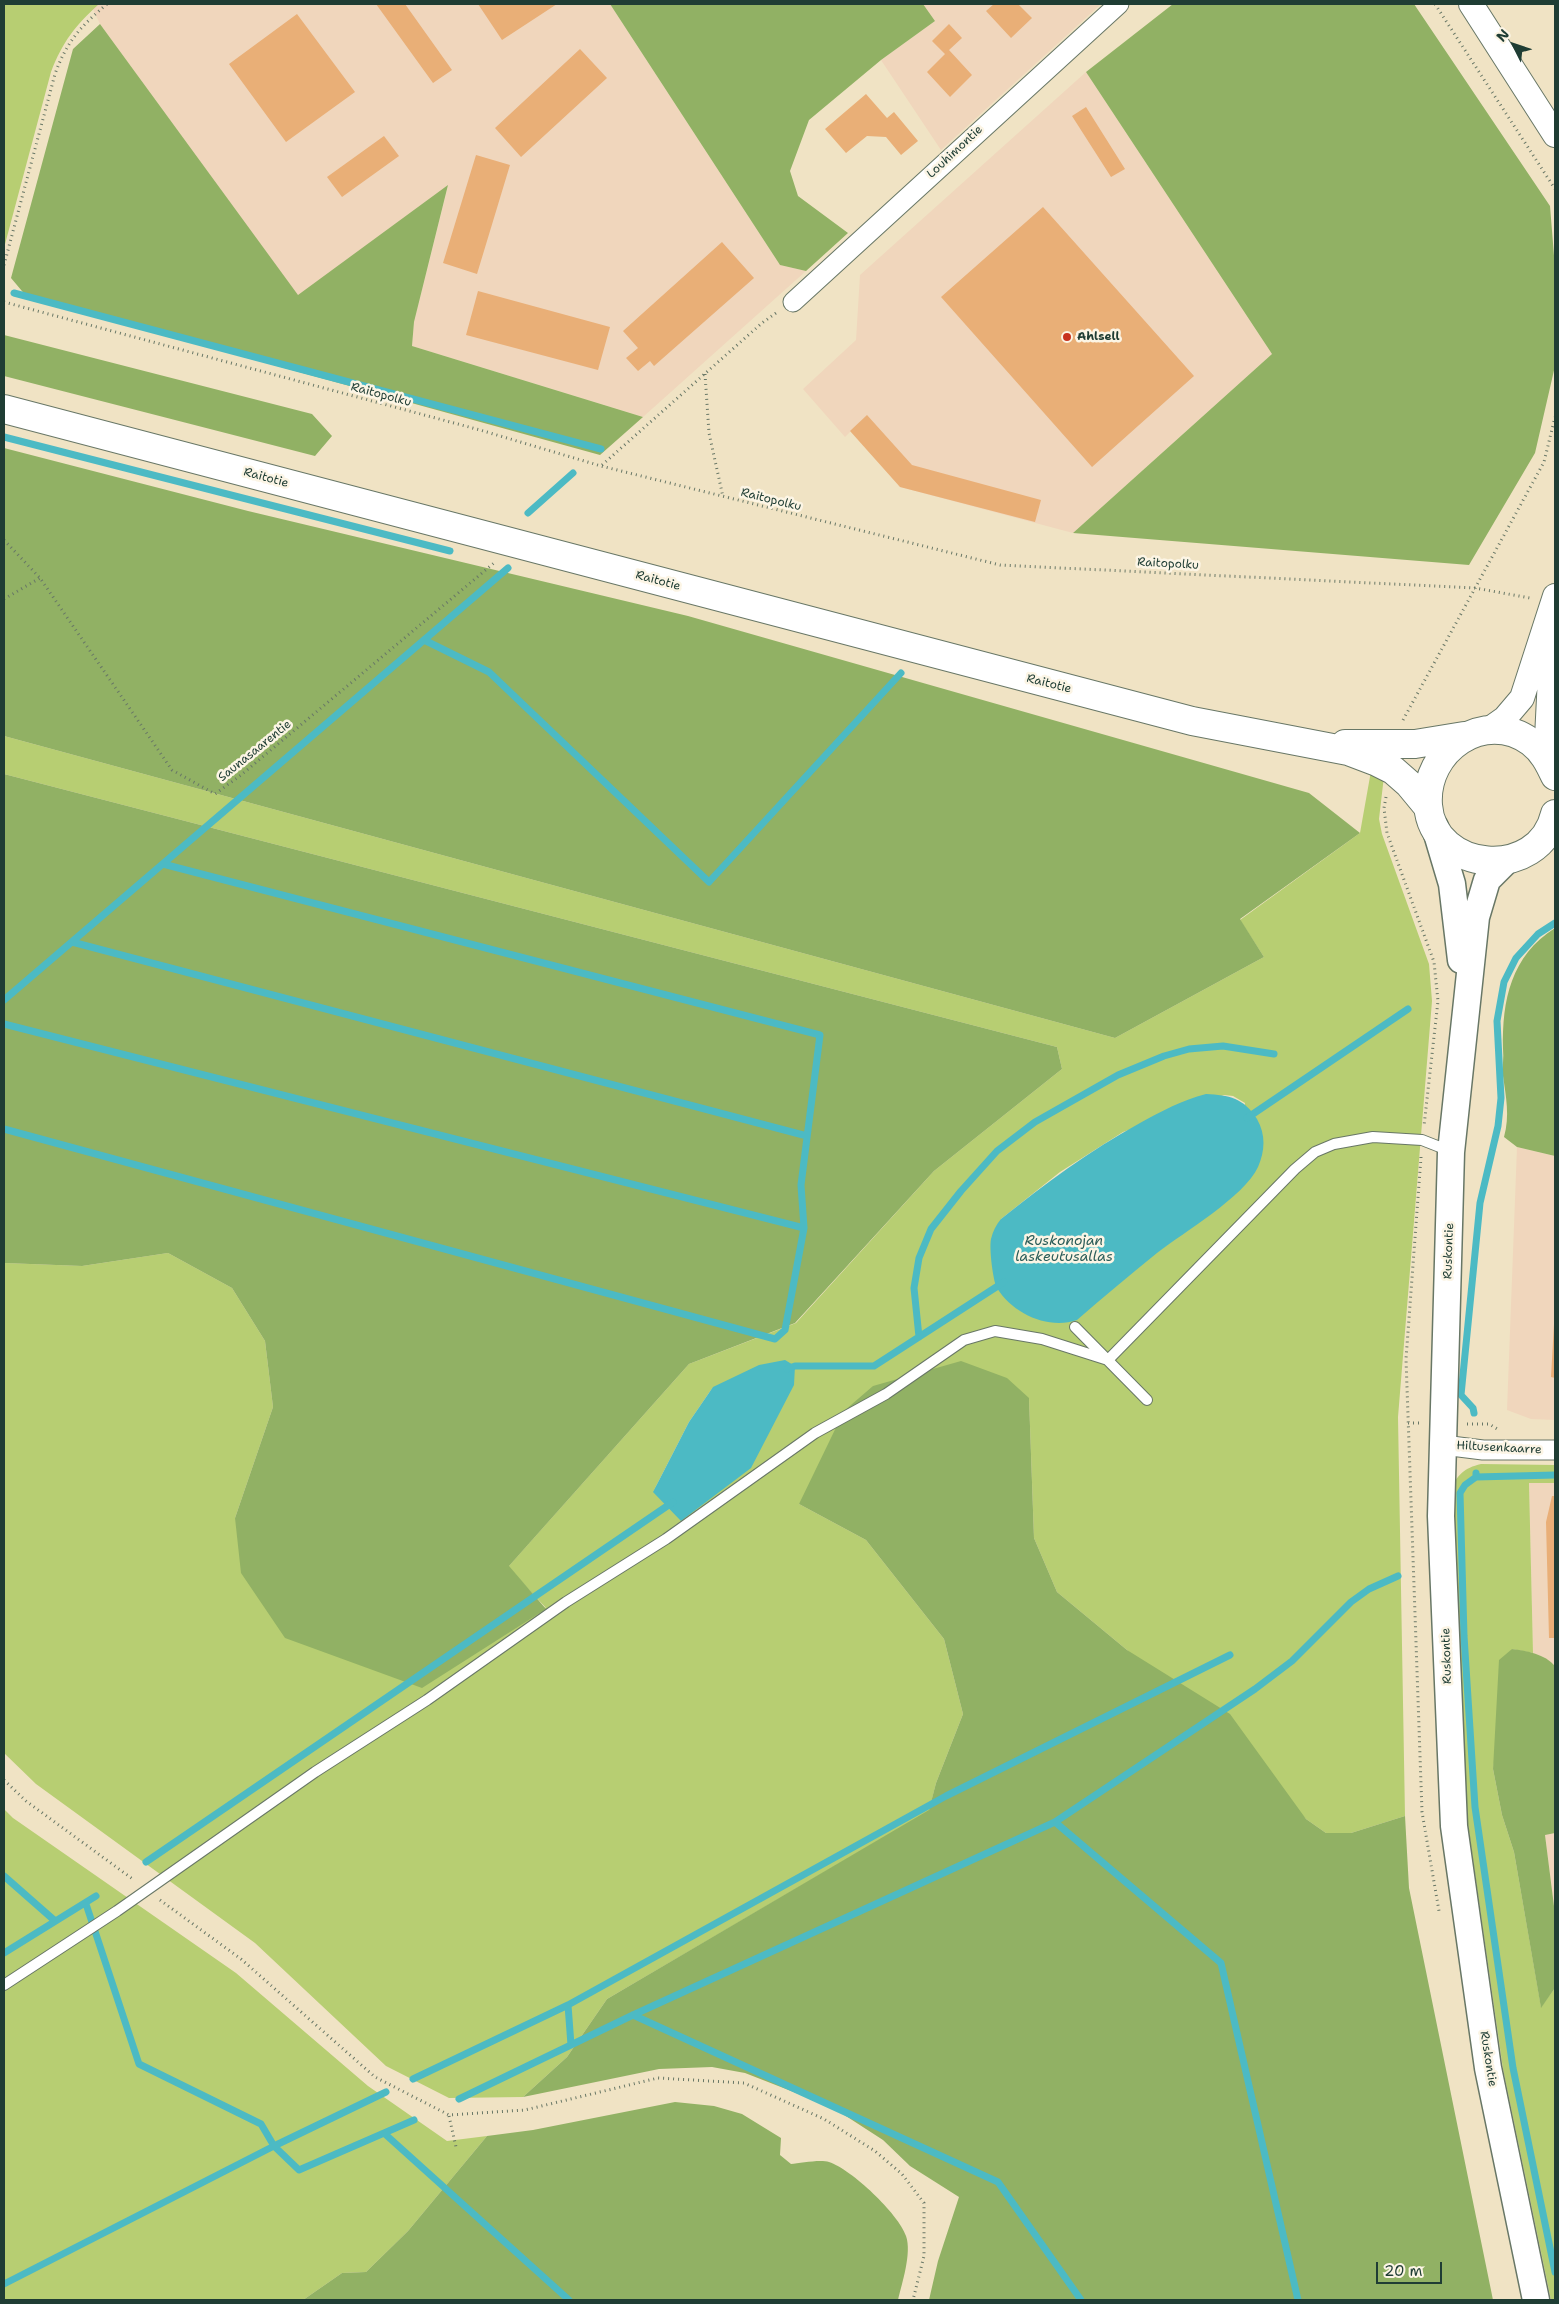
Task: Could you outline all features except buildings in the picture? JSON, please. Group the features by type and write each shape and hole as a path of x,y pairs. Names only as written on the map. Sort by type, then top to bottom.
{"main road":[{"name":"Raitotie","path":"4,408 1182,718 1348,751 1392,770 1409,784 1447,844 1465,856 1484,861 1515,857"},
{"name":"Raitotie","path":"1314,744 1435,742 1477,733 1510,732 1530,742 1551,767"},
{"path":"1431,817 1428,786 1434,766 1448,748 1477,733"},
{"path":"1515,857 1542,840 1554,822 1555,814"},
{"name":"Ruskontie","path":"1431,817 1452,884 1466,1006"},
{"path":"1515,857 1555,850"},
{"name":"Ruskontie","path":"1515,857 1488,880 1476,917 1466,1006 1451,1152 1441,1516 1454,1826 1488,2068 1536,2300"}],"street":[{"name":"Louhimontie","path":"792,302 1119,4"},
{"path":"1471,4 1555,135"},
{"path":"1477,733 1505,718 1522,698 1554,599"},
{"path":"1551,767 1554,599"},
{"name":"Hiltusenkaarre","path":"1443,1445 1483,1450 1555,1450"}],"lane":[{"path":"1108,1360 1294,1169 1315,1152 1334,1144 1374,1137 1422,1140 1451,1152"},
{"path":"1075,1327 1148,1400"},
{"path":"4,1985 146,1890 315,1772 427,1700 566,1602 666,1538 815,1433 886,1394 964,1340 995,1331 1042,1339 1108,1360"}],"path":[{"path":"4,265 55,74 63,53 83,25 107,4"},
{"path":"1435,4 1555,190"},
{"name":"Raitopolku","path":"4,302 480,430 601,466 1000,565 1474,588 1554,599"},
{"path":"601,466 762,323 792,302"},
{"path":"705,374 709,434 723,497"},
{"path":"1398,744 1404,716 1544,462 1555,417"},
{"name":"Saunasaarentie","path":"4,540 40,578 172,770 215,794 241,775 516,544"},
{"path":"4,599 40,578"},
{"path":"4,1780 26,1801 241,1959 376,2077 449,2116 524,2110 658,2078 744,2083 824,2119 875,2151 907,2181 924,2203 924,2256 913,2300"},
{"path":"449,2116 456,2147"}],"shaded area":[{"path":"610,4 780,265 806,271 643,417 412,346 414,322 448,186 298,296 100,24 91,5"},
{"path":"923,4 1101,4 941,150 881,60 935,21"},
{"path":"1086,72 1272,354 1073,533 900,487 851,431 845,437 803,389 856,340 860,275"},
{"path":"1517,1147 1555,1156 1555,1420 1531,1419 1507,1410"},
{"path":"1529,1482 1555,1483 1555,1666 1545,1658 1533,1653"},
{"path":"1555,1833 1555,1914 1545,1834"}],"green space":[{"path":"4,4 99,4 70,35 60,51 51,72 4,248"},
{"path":"610,4 923,4 935,21 881,60 809,120 790,171 798,196 848,233 806,271 780,265"},
{"path":"1173,4 1414,4 1550,206 1555,268 1555,366 1535,453 1469,565 1073,533 1272,354 1086,72"},
{"path":"100,24 298,295 448,185 414,322 412,346 643,417 600,455 27,297 11,278 73,49"},
{"path":"4,335 312,414 332,436 315,456 4,376"},
{"path":"4,448 248,511 688,616 1309,793 1360,833 1240,919 1264,957 1115,1038 4,736"},
{"path":"4,736 1115,1038 1264,957 1240,920 1360,833 1371,771 1384,776 1379,819 1382,834 1429,964 1432,1001 1398,1417 1405,1816 1351,1833 1326,1833 1306,1819 1127,1650 1057,1592 1034,1538 1029,1398 799,1504 866,1540 944,1639 963,1714 936,1783 929,1811 607,1999 567,2057 523,2097 449,2098 386,2066 255,1943 36,1784 4,1753 4,1263 82,1266 168,1253 232,1288 265,1341 273,1407 235,1518 546,1608 508,1567 689,1364 796,1323 934,1171 1062,1069 1057,1047 4,774","holes":["1224,1095 1233,1096 1245,1103 1237,1192 1156,1253 1001,1219 1060,1172 1123,1132","713,1387 653,1492 689,1422"]},
{"path":"4,774 1057,1047 1062,1069 934,1171 795,1323 689,1364 509,1566 546,1609 422,1688 285,1638 241,1573 235,1518 273,1407 265,1341 232,1288 168,1253 82,1266 4,1263"},
{"path":"1555,928 1555,1156 1517,1147 1504,1137 1507,1114 1503,1076 1503,1031 1507,997 1519,966 1540,939"},
{"path":"961,1361 1007,1378 1029,1398 1034,1538 1057,1592 1127,1650 1230,1714 1306,1819 1326,1833 1351,1833 1405,1816 1409,1888 1493,2300 929,2300 938,2261 959,2197 910,2166 883,2140 832,2107 745,2073 712,2067 659,2069 523,2097 567,2057 607,1999 929,1810 936,1783 963,1714 944,1639 866,1540 799,1504 844,1411 873,1386"},
{"path":"1481,1464 1555,1465 1555,1483 1529,1483 1533,1653 1512,1649 1493,1769 1502,1815 1514,1852 1541,2007 1555,1988 1555,2300 1551,2300 1503,2069 1466,1810 1450,1491 1462,1473"},
{"path":"1512,1649 1541,1656 1555,1666 1555,1833 1545,1835 1555,1914 1555,1988 1541,2008 1514,1852 1502,1815 1493,1769 1499,1660"},
{"path":"4,1809 13,1818 236,1973 368,2086 447,2141 487,2136 408,2231 366,2272 342,2273 303,2300 4,2300"},
{"path":"675,2102 714,2106 742,2114 781,2138 780,2155 791,2164 816,2161 829,2162 849,2173 873,2193 902,2227 908,2243 904,2277 898,2300 303,2300 342,2273 366,2272 408,2231 487,2136 533,2130"}],"water":[{"name":"Ruskonojan laskeutusallas","path":"1206,1094 1222,1095 1241,1102 1252,1112 1260,1125 1264,1143 1260,1161 1251,1178 1240,1190 1227,1202 1157,1253 1077,1320 1066,1323 1044,1321 1032,1318 1012,1305 997,1288 992,1264 991,1239 1001,1219 1068,1168 1121,1134 1172,1106"},
{"path":"785,1360 795,1366 794,1385 751,1468 681,1521 653,1492 689,1422 713,1387 759,1365"}],"waterway":[{"path":"14,293 601,449"},
{"path":"4,437 450,551"},
{"path":"528,513 573,473"},
{"path":"4,1000 508,568"},
{"path":"424,640 489,672 709,882 901,673"},
{"path":"4,1129 775,1339 785,1330 804,1228 801,1185 820,1035 163,864"},
{"path":"1474,1413 1473,1408 1461,1395 1480,1203 1498,1126 1501,1098 1497,1021 1504,982 1516,958 1538,934 1555,923"},
{"path":"72,942 807,1136"},
{"path":"1247,1118 1408,1009"},
{"path":"4,1024 804,1228"},
{"path":"919,1337 914,1288 919,1258 931,1229 961,1191 997,1151 1035,1122 1118,1075 1164,1056 1189,1049 1223,1046 1274,1054"},
{"path":"787,1369 795,1366 874,1366 1004,1282"},
{"path":"1476,1473 1476,1477 1465,1485 1460,1493 1464,1636 1475,1807 1513,2068 1555,2272"},
{"path":"1476,1477 1555,1475"},
{"path":"146,1862 673,1502"},
{"path":"459,2099 633,2015 1055,1822 1255,1689 1292,1661 1351,1602 1369,1589 1398,1576"},
{"path":"413,2079 568,2005 946,1796 1230,1655"},
{"path":"1055,1822 1221,1963 1298,2300"},
{"path":"4,1876 54,1920"},
{"path":"4,1953 96,1896"},
{"path":"86,1904 139,2064 261,2124 274,2146 299,2170 414,2120"},
{"path":"568,2005 571,2045"},
{"path":"633,2015 998,2182 1081,2300"},
{"path":"4,2284 274,2146 386,2092"},
{"path":"385,2134 569,2300"}],"place":[{"name":"Ahlsell","path":"1067,337"}]}
